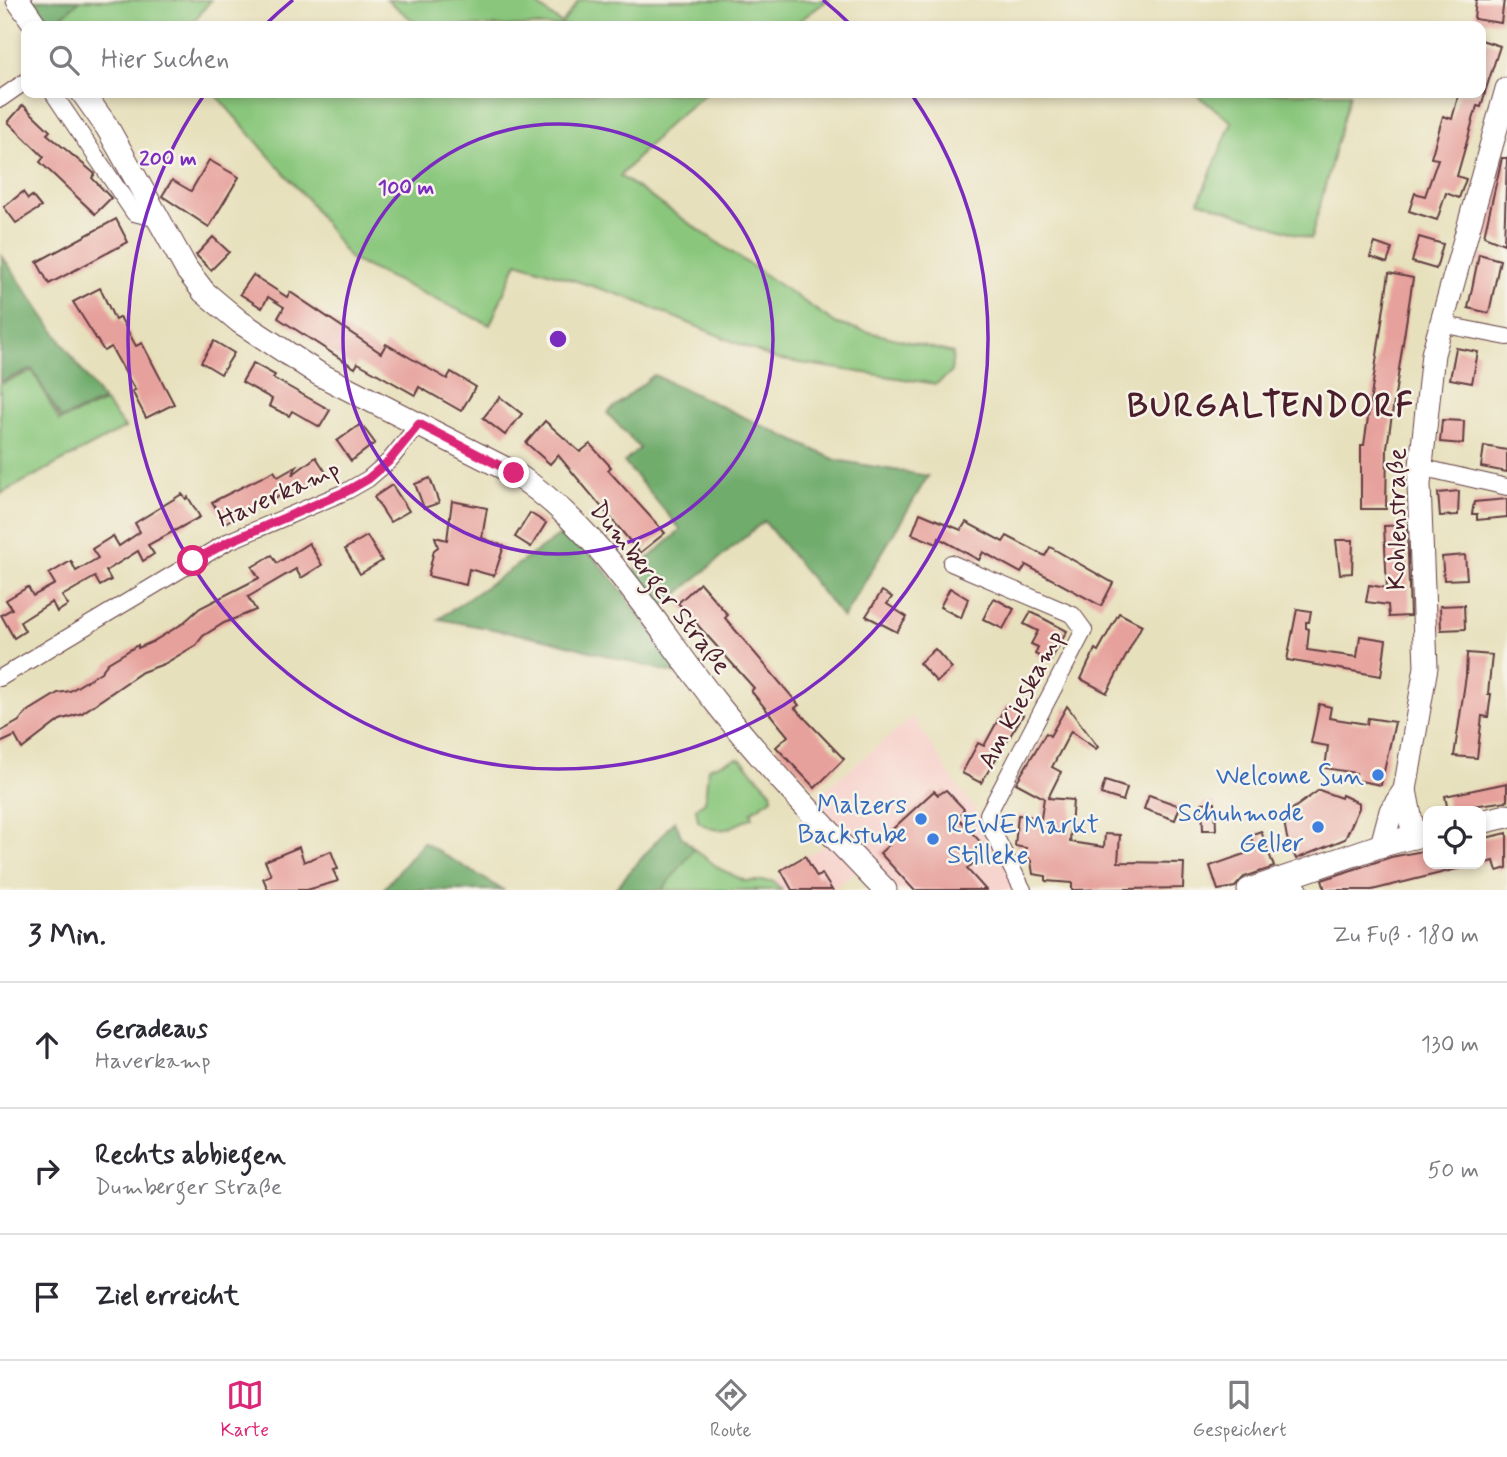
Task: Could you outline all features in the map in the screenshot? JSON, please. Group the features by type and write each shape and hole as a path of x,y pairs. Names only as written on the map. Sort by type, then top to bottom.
{"main road":[{"path":"18,0 33,21"},
{"name":"Kohlenstraße","path":"1382,845 1391,811 1405,790 1426,667 1420,467 1433,354 1507,89"},
{"name":"Dumberger Straße","path":"87,98 107,127 187,270 204,292 240,323 319,374 514,473 543,492 571,516 736,727 816,820 885,890"},
{"name":"Kohlenstraße","path":"1405,790 1421,835"},
{"path":"1486,821 1507,816"},
{"path":"1249,890 1294,883 1382,845 1421,835"}],"street":[{"path":"0,99 21,84"},
{"path":"56,98 134,213 158,219"},
{"path":"1440,324 1507,337"},
{"name":"Haverkamp","path":"0,678 228,542 347,491 368,479 389,461 419,424"},
{"path":"1420,467 1507,487"},
{"name":"Am Kieskamp","path":"951,563 1073,615 1084,630 988,814 992,830 1023,890"}],"shaded area":[{"path":"913,717 954,781 991,831 1018,890 898,890 843,843 808,804"},
{"path":"834,841 861,868 831,890 782,890 773,881 782,877 780,870"}],"green space":[{"path":"28,0 80,0 57,21 42,21"},
{"path":"80,0 211,0 194,21 57,21"},
{"path":"387,0 531,0 558,21 414,21"},
{"path":"579,0 828,0 799,21 564,21"},
{"path":"218,98 700,98 671,122 620,176 837,324 953,353 951,373 936,384 775,359 626,297 517,262 490,325 350,259 307,199"},
{"path":"1201,98 1349,98 1311,239 1199,201 1232,122"},
{"path":"2,256 103,401 61,419 32,369 0,382"},
{"path":"33,371 59,421 105,402 125,428 0,494 0,384"},
{"path":"654,375 836,460 928,476 843,618 764,521 655,613 633,572 681,530 624,462 640,448 607,413"},
{"path":"569,529 615,582 680,670 680,675 545,639 439,619"},
{"path":"736,758 741,759 771,791 772,798 751,812 753,817 725,829 713,829 698,821 696,808 705,802 708,768"},
{"path":"675,820 681,836 694,849 662,890 614,890"},
{"path":"423,842 503,890 383,890"},
{"path":"694,849 720,869 745,881 773,881 782,890 662,890"}],"building":[{"path":"1476,0 1504,0 1501,23 1474,19"},
{"path":"1486,42 1500,46 1486,89"},
{"path":"1458,98 1484,98 1481,107 1477,106 1457,176 1466,179 1459,198 1446,193 1437,220 1409,211 1415,193 1425,196 1438,159 1431,158 1443,116 1452,119"},
{"path":"23,105 50,131 47,134 95,174 92,178 111,198 95,214 40,162 44,157 8,122"},
{"path":"1502,158 1507,158 1504,244 1484,236"},
{"path":"209,160 239,177 209,227 162,196 172,180 191,191"},
{"path":"23,192 28,199 32,196 41,207 16,223 4,207"},
{"path":"116,219 128,242 49,284 37,262"},
{"path":"213,237 229,252 211,270 196,255"},
{"path":"1419,237 1443,244 1436,269 1412,262"},
{"path":"1375,243 1392,249 1387,263 1370,257"},
{"path":"1479,254 1500,260 1489,313 1468,308"},
{"path":"1389,273 1413,278 1387,447 1386,509 1361,509 1361,445 1364,445"},
{"path":"253,275 287,297 290,292 381,353 386,344 447,379 451,372 476,387 461,411 419,387 415,395 358,363 355,368 278,318 284,307 268,297 262,308 240,294"},
{"path":"100,288 115,320 120,317 136,346 142,343 174,404 146,418 132,391 135,390 111,347 104,351 73,302"},
{"path":"214,341 234,353 221,374 201,362"},
{"path":"1456,348 1478,352 1472,383 1450,379"},
{"path":"253,363 275,375 273,378 330,410 320,427 292,411 289,416 269,406 272,399 242,382"},
{"path":"500,397 522,414 505,435 483,418"},
{"path":"1442,420 1464,421 1463,444 1440,442"},
{"path":"545,421 580,452 590,444 611,467 608,470 665,533 640,553 558,455 550,464 526,443"},
{"path":"361,424 375,443 351,461 337,441"},
{"path":"1484,446 1507,450 1507,472 1481,467"},
{"path":"316,457 327,474 304,488 301,483 261,507 258,503 225,523 212,502 274,471 278,477 297,466 292,475"},
{"path":"430,478 439,503 424,508 415,484"},
{"path":"392,485 409,511 390,522 374,497"},
{"path":"1459,491 1458,515 1440,516 1438,493"},
{"path":"182,494 186,499 188,497 200,517 148,545 154,554 143,561 138,551 106,571 111,580 100,586 95,577 62,596 68,605 57,612 52,602 20,622 25,631 14,638 1,615 12,609 6,600 28,587 33,596 55,584 49,574 71,561 76,571 98,558 92,549 113,536 119,546 140,532 135,523"},
{"path":"1507,499 1507,517 1477,520 1477,514 1472,514 1474,502"},
{"path":"452,501 487,508 482,538 504,546 494,576 469,569 466,585 428,576 434,550 438,547 435,537 447,540"},
{"path":"530,513 546,523 531,547 515,537"},
{"path":"920,513 961,530 966,522 1003,542 1007,536 1045,556 1050,547 1113,583 1101,606 1026,565 1021,573 983,552 979,560 939,538 937,544 912,534"},
{"path":"1407,525 1410,616 1389,617 1388,605 1366,602 1369,585 1387,588 1384,526"},
{"path":"367,536 382,561 360,574 345,549"},
{"path":"1336,540 1353,540 1352,573 1340,574"},
{"path":"309,543 322,565 301,578 296,569 248,597 256,610 224,623 203,636 196,645 164,664 142,672 82,713 60,720 22,749 15,736 0,743 0,732 19,721 27,712 58,693 70,691 138,645 138,648 152,642 182,624 200,608 259,578 252,567 272,555 277,563"},
{"path":"1465,555 1467,579 1444,580 1442,557"},
{"path":"700,583 728,615 725,618 799,705 795,708 844,759 815,788 776,747 788,736 751,691 754,688 678,603"},
{"path":"950,588 968,599 961,618 940,607"},
{"path":"882,591 892,597 887,604 907,617 897,632 866,616"},
{"path":"994,598 1014,609 1003,629 983,619"},
{"path":"1464,605 1465,629 1441,630 1440,606"},
{"path":"1297,609 1311,611 1309,622 1306,622 1306,628 1309,629 1307,650 1357,657 1360,636 1386,640 1381,676 1287,660"},
{"path":"1031,612 1067,631 1050,662 1035,654 1038,647 1031,644 1038,631 1024,624"},
{"path":"1119,613 1142,625 1107,693 1081,679 1095,649 1098,651"},
{"path":"935,649 952,668 937,682 919,663"},
{"path":"1467,653 1492,655 1488,717 1482,716 1477,758 1454,756"},
{"path":"1319,704 1331,707 1329,718 1367,724 1368,718 1395,722 1381,785 1355,780 1356,773 1325,768 1328,746 1311,743"},
{"path":"1006,705 1023,715 981,783 962,773 978,743 984,746"},
{"path":"1067,706 1098,747 1096,749 1071,731 1052,767 1061,772 1048,798 1073,800 1070,842 1104,847 1105,834 1120,835 1118,862 1184,863 1183,888 1072,890 1072,883 1046,881 1046,876 1033,874 1031,861 1025,854 1026,848 1015,846 1018,815 1041,818 1044,798 1016,783 1046,733 1050,736"},
{"path":"1105,781 1127,788 1123,801 1101,794"},
{"path":"1507,783 1507,801 1473,806 1447,806 1445,796"},
{"name":"REWE Markt Stilleke","path":"946,790 964,809 958,818 987,849 967,869 986,890 914,890 880,853 891,843 885,836 934,791 938,795"},
{"name":"Schuhmode Geller","path":"1319,790 1341,798 1342,795 1359,803 1359,808 1345,839 1296,859 1287,838 1283,816"},
{"path":"1149,795 1180,806 1175,820 1144,809"},
{"path":"1215,802 1216,830 1203,830 1202,803"},
{"path":"1261,831 1274,867 1244,877 1235,887 1218,890 1210,866 1256,850 1250,835"},
{"path":"1507,833 1507,868 1497,871 1494,861 1486,863 1486,838"},
{"path":"299,847 304,862 331,851 338,869 333,870 338,881 307,890 268,890 263,878 271,875 265,861"},
{"path":"1423,851 1423,869 1457,869 1372,890 1325,890 1322,880 1391,857"},
{"path":"805,856 817,877 822,874 832,890 792,890 781,870"}],"place":[{"name":"Welcome Sun","path":"1378,775"},
{"name":"Malzers Backstube","path":"921,819"},
{"name":"Schuhmode Geller","path":"1318,827"},
{"name":"REWE Markt Stilleke","path":"933,839"}],"district":[{"name":"BURGALTENDORF","path":"1271,404"}],"route":[{"path":"193,561 228,542 347,491 368,479 389,461 419,424 514,473"}]}
